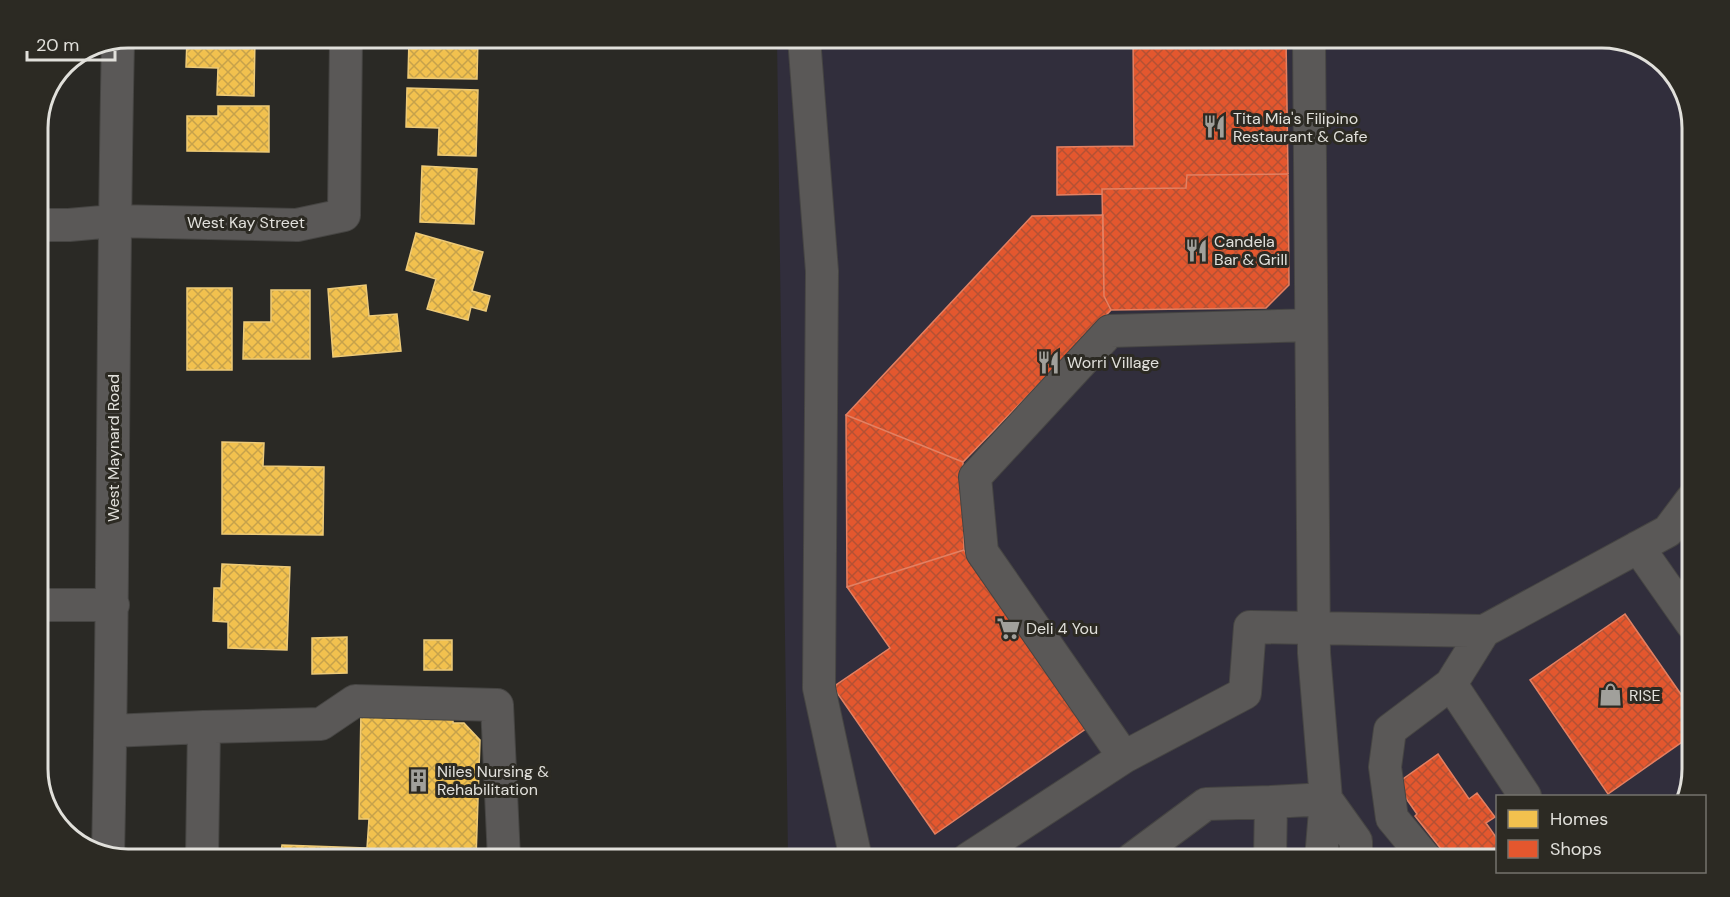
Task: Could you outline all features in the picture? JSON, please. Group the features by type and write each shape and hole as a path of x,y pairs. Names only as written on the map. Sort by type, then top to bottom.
{"street":[{"name":"West Kay Street","path":"114,221 297,225 344,215 346,48"},
{"path":"805,48 822,271 819,688 854,849"},
{"path":"1309,48 1314,628 1326,799 1322,849"},
{"name":"West Maynard Road","path":"108,846 113,605 114,221 118,49"},
{"path":"48,225 114,221"},
{"path":"1124,757 982,552 975,477 1110,331 1311,325"},
{"path":"1417,849 1392,818 1385,767 1390,730 1451,684 1484,631 1668,531 1682,512"},
{"path":"1638,547 1682,610"},
{"path":"48,605 113,605"},
{"path":"985,849 1124,757 1245,693 1250,627 1484,631"},
{"path":"1451,684 1524,795"},
{"path":"111,731 204,726 321,724 355,701 497,705 504,849"},
{"path":"202,849 204,726"},
{"path":"1147,849 1206,804 1326,799"},
{"path":"1326,799 1356,841 1356,849"},
{"path":"1270,802 1270,849"}],"shaded area":[{"path":"777,48 1602,48 1637,56 1662,75 1678,102 1682,123 1682,769 1678,795 1496,795 1496,849 788,849"}],"building: Homes":[{"path":"187,48 255,48 254,96 217,95 218,68 186,67"},
{"path":"409,48 478,48 477,79 408,78"},
{"path":"407,88 478,90 476,156 438,155 439,128 406,127"},
{"path":"218,106 269,106 269,152 187,151 187,116 218,116"},
{"path":"422,166 477,169 474,224 420,222"},
{"path":"416,233 483,252 472,291 490,296 486,311 471,307 468,320 427,309 436,279 406,270"},
{"path":"366,285 369,316 397,314 401,351 333,357 328,289"},
{"path":"187,288 232,288 232,370 187,370"},
{"path":"271,290 310,290 310,359 243,359 244,322 271,322"},
{"path":"222,442 264,443 263,466 324,467 323,535 222,534"},
{"path":"222,564 290,567 287,650 228,648 228,622 213,621 214,588 221,588"},
{"path":"347,637 347,673 312,674 312,638"},
{"path":"424,640 452,640 452,670 424,670"},
{"name":"Niles Nursing & Rehabilitation","path":"361,711 453,715 453,723 464,723 480,740 476,849 282,849 282,845 367,848 369,819 359,819"}],"building: Shops":[{"path":"1133,48 1286,48 1288,174 1187,175 1186,188 1102,189 1102,194 1057,195 1057,147 1134,146"},
{"name":"Candela Bar & Grill","path":"1288,174 1289,285 1266,308 1111,310 1104,296 1102,189 1186,188 1187,175"},
{"path":"1103,215 1104,296 1111,310 963,462 846,415 1032,216"},
{"path":"846,415 963,462 964,550 847,587"},
{"path":"964,550 1087,728 935,834 833,687 890,648 847,587"},
{"name":"RISE","path":"1625,614 1682,696 1682,742 1608,794 1530,680"},
{"path":"1438,754 1469,799 1477,793 1495,817 1486,823 1496,837 1496,849 1441,849 1415,816 1417,814 1396,784"}],"place":[{"name":"Tita Mia's Filipino Restaurant & Cafe","path":"1215,127"},
{"name":"Candela Bar & Grill","path":"1196,250"},
{"name":"Worri Village","path":"1049,362"},
{"name":"Deli 4 You","path":"1008,628"},
{"name":"RISE","path":"1611,695"},
{"name":"Niles Nursing & Rehabilitation","path":"419,780"}]}
